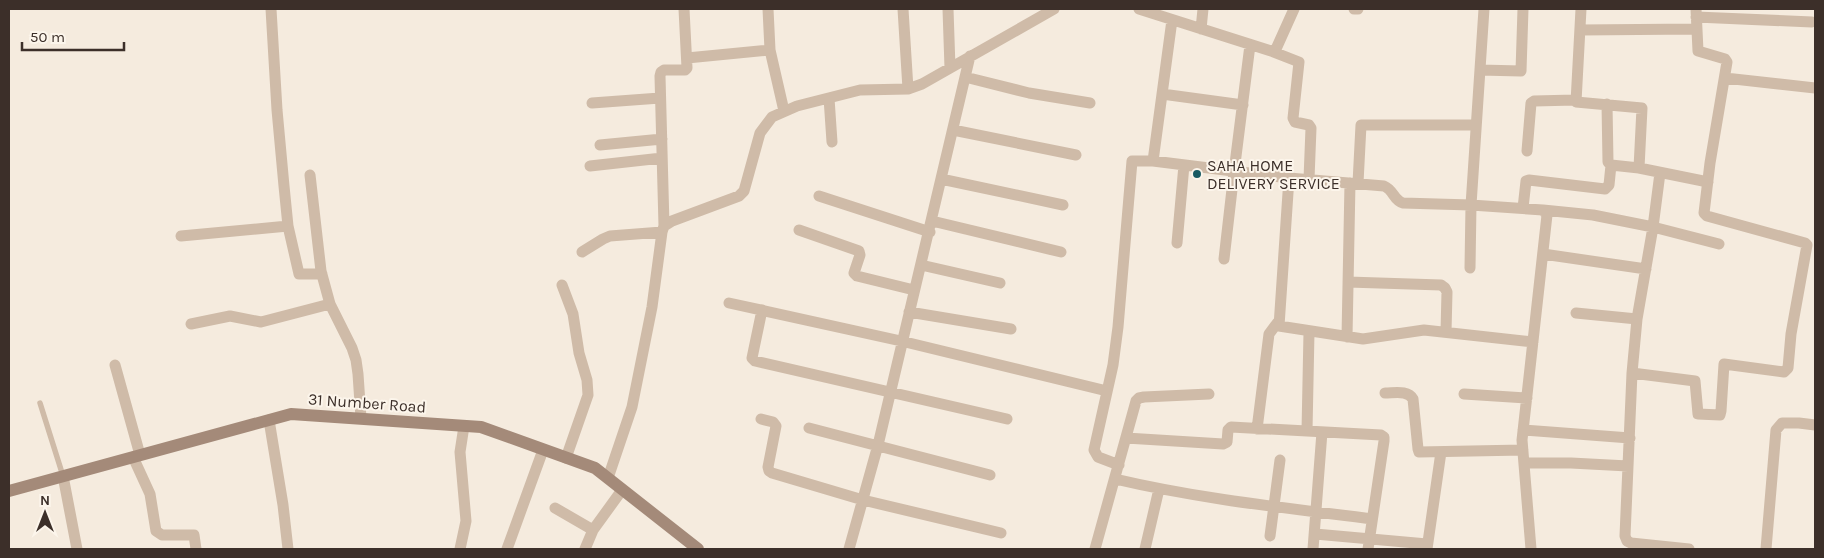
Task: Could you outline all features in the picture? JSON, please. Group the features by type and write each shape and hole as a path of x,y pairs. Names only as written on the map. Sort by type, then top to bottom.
{"main road":[{"name":"31 Number Road","path":"9,491 291,414 481,427 595,468 698,549"}],"street":[{"path":"271,9 277,110 288,226 298,274 322,274"},
{"path":"608,478 632,407 652,307 663,229 661,72 664,70 685,70 688,65 684,9"},
{"path":"768,9 770,50 784,112"},
{"path":"903,9 908,89"},
{"path":"948,9 950,68"},
{"path":"582,252 610,236 663,229 672,221 740,196 744,191 760,132 772,117 797,106 860,90 908,89 922,84 1053,9"},
{"path":"1139,9 1271,51 1299,62 1293,118 1295,122 1309,125 1311,128 1309,179"},
{"path":"1201,29 1203,9"},
{"path":"1271,51 1276,49 1294,9"},
{"path":"1470,268 1476,126 1484,9"},
{"path":"1480,70 1521,71 1523,9"},
{"path":"1575,100 1581,9"},
{"path":"1632,373 1695,381 1698,414 1720,415 1722,411 1724,364 1784,372 1787,370 1791,334 1807,246 1810,242 1707,216 1704,210 1727,60 1698,51 1696,13 1746,13 1812,22"},
{"path":"1152,161 1172,20"},
{"path":"1580,30 1696,30"},
{"path":"1224,260 1250,45"},
{"path":"687,58 770,50"},
{"path":"849,549 878,445 970,56"},
{"path":"965,77 1030,93 1090,103"},
{"path":"1725,78 1815,88"},
{"path":"1162,94 1243,105"},
{"path":"592,103 660,98"},
{"path":"829,98 832,142"},
{"path":"1527,151 1531,103 1575,100 1579,103 1642,108 1639,168"},
{"path":"1523,208 1526,181 1529,180 1605,189 1608,185 1611,165 1607,159 1607,104"},
{"path":"1347,337 1354,183 1361,126 1476,126"},
{"path":"953,130 1076,155"},
{"path":"600,145 662,139"},
{"path":"590,166 662,158"},
{"path":"1119,465 1098,457 1095,455 1094,450 1107,392 1118,327 1131,162 1134,160 1289,178 1388,187 1395,199 1403,203 1523,208 1593,214 1718,244"},
{"path":"1611,165 1639,168 1708,182"},
{"path":"1177,243 1184,166"},
{"path":"1660,173 1637,319 1632,373 1626,536 1627,541 1631,543 1690,549"},
{"path":"310,175 322,274 330,304 356,360 361,418"},
{"path":"1289,178 1279,326 1309,332 1370,339 1424,330 1533,342"},
{"path":"941,179 1063,206"},
{"path":"819,196 931,226 1061,252"},
{"path":"1532,549 1523,450 1523,430 1547,215 1543,210"},
{"path":"181,236 288,226"},
{"path":"798,230 859,251 860,254 854,273 857,276 914,290"},
{"path":"1542,254 1646,269"},
{"path":"921,265 1000,282"},
{"path":"1348,282 1441,286 1445,288 1447,292 1446,332"},
{"path":"562,286 573,314 588,387 588,395 566,458"},
{"path":"729,303 902,341 1107,392"},
{"path":"191,324 230,316 261,322 330,304"},
{"path":"762,310 753,360 1007,419"},
{"path":"909,312 1011,329"},
{"path":"1576,313 1637,319"},
{"path":"1258,429 1269,334 1278,322"},
{"path":"1307,431 1309,332"},
{"path":"115,365 137,456 150,494 156,531 162,535 194,535 196,549"},
{"path":"1385,393 1408,394 1413,399 1419,452 1523,450"},
{"path":"1095,549 1136,401 1139,398 1209,394"},
{"path":"1464,394 1527,398"},
{"path":"761,419 773,422 776,426 768,467 769,471 863,500 1001,533"},
{"path":"269,420 284,505 288,549"},
{"path":"1766,549 1776,430 1782,423 1789,422 1815,425"},
{"path":"460,549 466,521 460,460 464,426"},
{"path":"810,428 990,475"},
{"path":"1126,438 1223,444 1227,442 1229,428 1381,435 1384,437 1369,544"},
{"path":"1523,430 1630,438"},
{"path":"1313,549 1322,432"},
{"path":"507,549 543,450"},
{"path":"1315,534 1369,544 1427,546 1441,452"},
{"path":"1270,536 1280,460"},
{"path":"1524,463 1628,466"},
{"path":"63,476 77,549"},
{"path":"1115,479 1159,489 1372,519"},
{"path":"1145,549 1159,489"},
{"path":"585,549 593,530 622,490"},
{"path":"555,508 593,530"}],"lane":[{"path":"40,403 63,476"}],"place":[{"name":"SAHA HOME DELIVERY SERVICE","path":"1197,174"}]}
